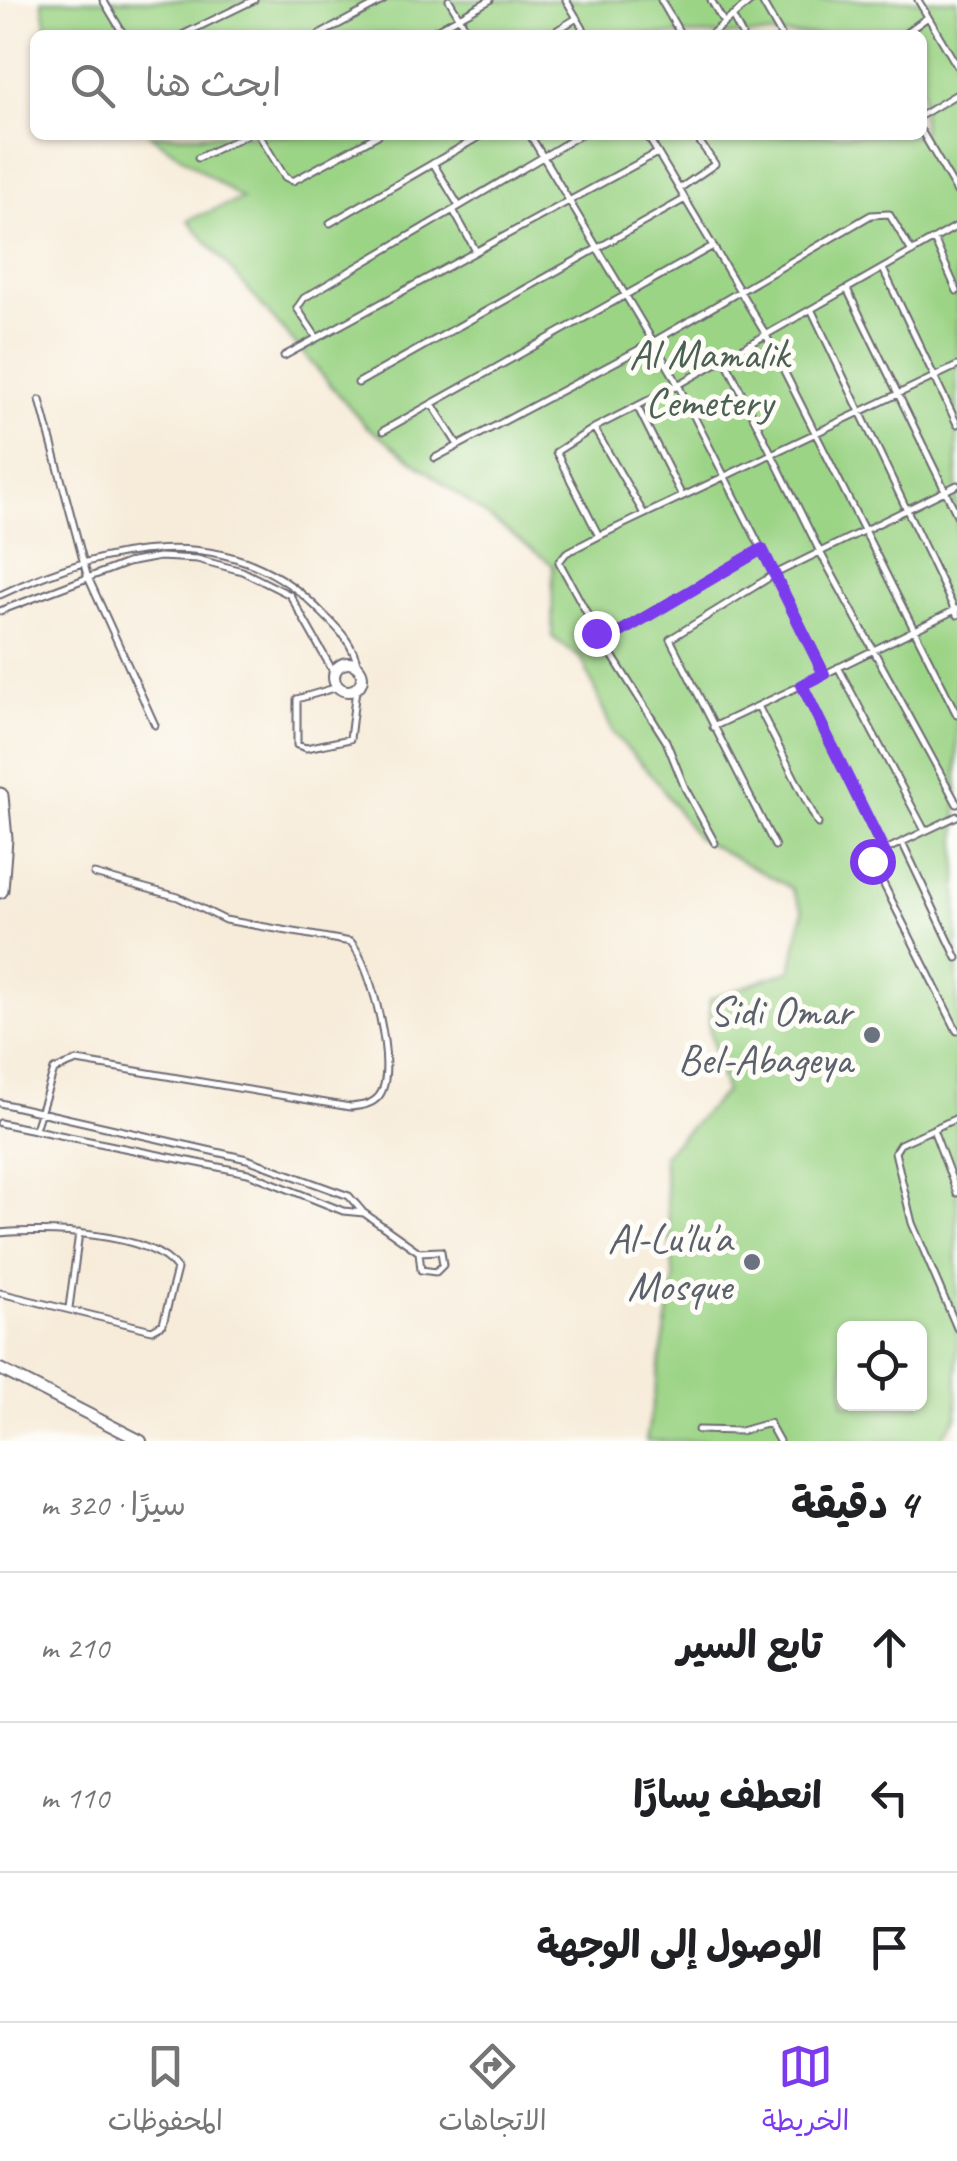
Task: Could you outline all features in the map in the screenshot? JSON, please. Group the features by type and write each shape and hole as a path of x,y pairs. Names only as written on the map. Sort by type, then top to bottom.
{"main road":[{"path":"0,796 4,840 0,890"}],"street":[{"path":"344,663 358,666 362,676 356,689 338,687 334,673 344,663"},
{"path":"0,1369 142,1441"}],"lane":[{"path":"103,0 121,30"},
{"path":"192,30 254,0"},
{"path":"328,30 384,0"},
{"path":"449,0 467,30"},
{"path":"437,30 490,0"},
{"path":"566,0 584,30"},
{"path":"661,0 678,30"},
{"path":"710,0 724,23"},
{"path":"716,30 752,0"},
{"path":"761,0 778,30"},
{"path":"918,0 957,66"},
{"path":"732,16 739,30"},
{"path":"910,30 928,17"},
{"path":"557,30 577,18"},
{"path":"927,112 957,94"},
{"path":"198,158 236,140"},
{"path":"262,140 285,177 292,181 369,140"},
{"path":"330,223 473,140"},
{"path":"533,140 678,385 824,674"},
{"path":"317,338 297,308 304,298 572,140"},
{"path":"650,140 766,335 957,714"},
{"path":"678,189 715,164 698,140"},
{"path":"927,140 957,192"},
{"path":"284,356 657,153"},
{"path":"433,163 476,251"},
{"path":"358,384 685,199"},
{"path":"435,458 653,342 882,211 890,214 912,252"},
{"path":"599,536 556,452 957,226"},
{"path":"934,239 957,291"},
{"path":"383,431 713,246"},
{"path":"883,269 957,424"},
{"path":"847,289 957,515"},
{"path":"713,727 956,612 863,410 811,310"},
{"path":"725,358 820,552 957,804"},
{"path":"714,843 684,788 666,740 602,640 559,562 566,553 599,536 957,366"},
{"path":"40,400 88,575 155,726"},
{"path":"432,404 458,445"},
{"path":"637,406 682,496"},
{"path":"594,428 644,514"},
{"path":"775,846 670,639 775,574 957,485"},
{"path":"0,596 84,563 158,547 198,550 250,563 294,586 343,633 358,666"},
{"path":"602,640 762,549"},
{"path":"0,611 88,575 159,556 198,559 242,571 290,595 308,619 334,673"},
{"path":"838,667 926,831"},
{"path":"802,685 884,851"},
{"path":"338,687 297,699 297,745 306,748 350,739 356,689"},
{"path":"758,706 818,824"},
{"path":"957,816 872,857 957,1031"},
{"path":"902,842 957,958"},
{"path":"35,1129 54,1070 77,1060 350,1107 369,1104 379,1097 387,1074 379,1012 352,942 225,920 178,897 94,874"},
{"path":"0,1103 197,1146 271,1168 349,1196 364,1213 419,1252 441,1251 443,1265 436,1272 421,1270 419,1252"},
{"path":"957,1118 934,1132 900,1144 896,1152 912,1223 957,1328"},
{"path":"0,1124 133,1146 265,1178 343,1211 364,1213"},
{"path":"934,1132 957,1193"},
{"path":"265,1178 271,1168"},
{"path":"0,1233 79,1233 168,1258 177,1276 160,1329 0,1293"},
{"path":"69,1308 79,1233"},
{"path":"698,1430 741,1430 769,1423 779,1441"}],"green space":[{"name":"Al Mamalik Cemetery","path":"42,0 957,0 957,1417 939,1441 646,1441 674,1281 663,1155 725,1092 709,1028 710,999 791,970 803,911 791,888 696,837 655,779 613,733 582,659 552,637 553,565 366,426 188,220 242,199 157,140 927,140 927,30 47,30"}],"place":[{"name":"Sidi Omar Bel-Abageya","path":"872,1035"},
{"name":"Al-Lu'lu'a Mosque","path":"752,1262"}],"route":[{"path":"596,633 601,640 607,640 762,549 824,674 802,685 884,851 872,857 872,861"}]}
